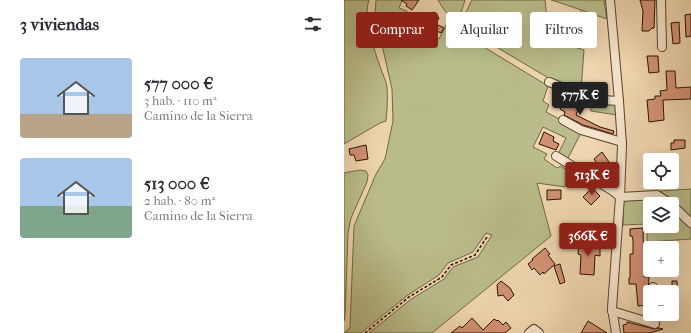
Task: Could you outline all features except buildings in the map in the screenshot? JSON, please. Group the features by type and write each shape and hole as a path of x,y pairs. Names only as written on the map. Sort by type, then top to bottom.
{"street":[{"path":"610,0 620,101 622,142 620,197 612,311 616,333"},
{"path":"661,0 662,47"},
{"path":"549,82 581,95 602,100 620,101"},
{"path":"563,120 581,130 622,142"},
{"path":"556,156 614,191 620,197 657,195 660,197"},
{"path":"679,212 691,223"},
{"path":"612,311 643,320"},
{"path":"645,321 655,324 655,321"}],"path":[{"path":"366,333 409,297 442,277 451,265 475,255 487,237"}],"green space":[{"path":"344,0 369,0 367,12 356,12 356,48 374,48 387,87 386,121 344,144"},
{"path":"376,0 402,0 399,8 407,11 407,12 375,12"},
{"path":"438,0 465,0 461,12 446,12"},
{"path":"472,0 545,0 546,12 530,12 530,48 578,48 584,50 581,90 550,79 498,48 522,48 522,12 466,12"},
{"path":"551,0 604,0 607,19 597,16 597,12 587,12"},
{"path":"446,25 446,48 486,48 548,86 543,101 549,105 546,112 582,131 567,160 558,154 566,138 543,127 533,147 547,154 544,159 557,168 561,166 572,174 565,187 537,183 551,236 432,333 369,333 410,300 444,279 453,267 478,257 492,235 486,233 473,252 448,263 439,275 408,295 361,333 344,333 350,328 354,226 376,174 385,159 393,121 392,89 383,48 438,48 438,38"},
{"path":"589,101 603,104 616,104 617,115 591,111"},
{"path":"360,170 366,171 368,175 367,182 351,218 348,233 344,321 344,173"},
{"path":"691,189 691,220 679,209 679,197 666,197 660,191"},
{"path":"643,199 643,224 623,225 623,200"},
{"path":"679,216 691,229 691,239 647,241 647,233 679,233"}]}
